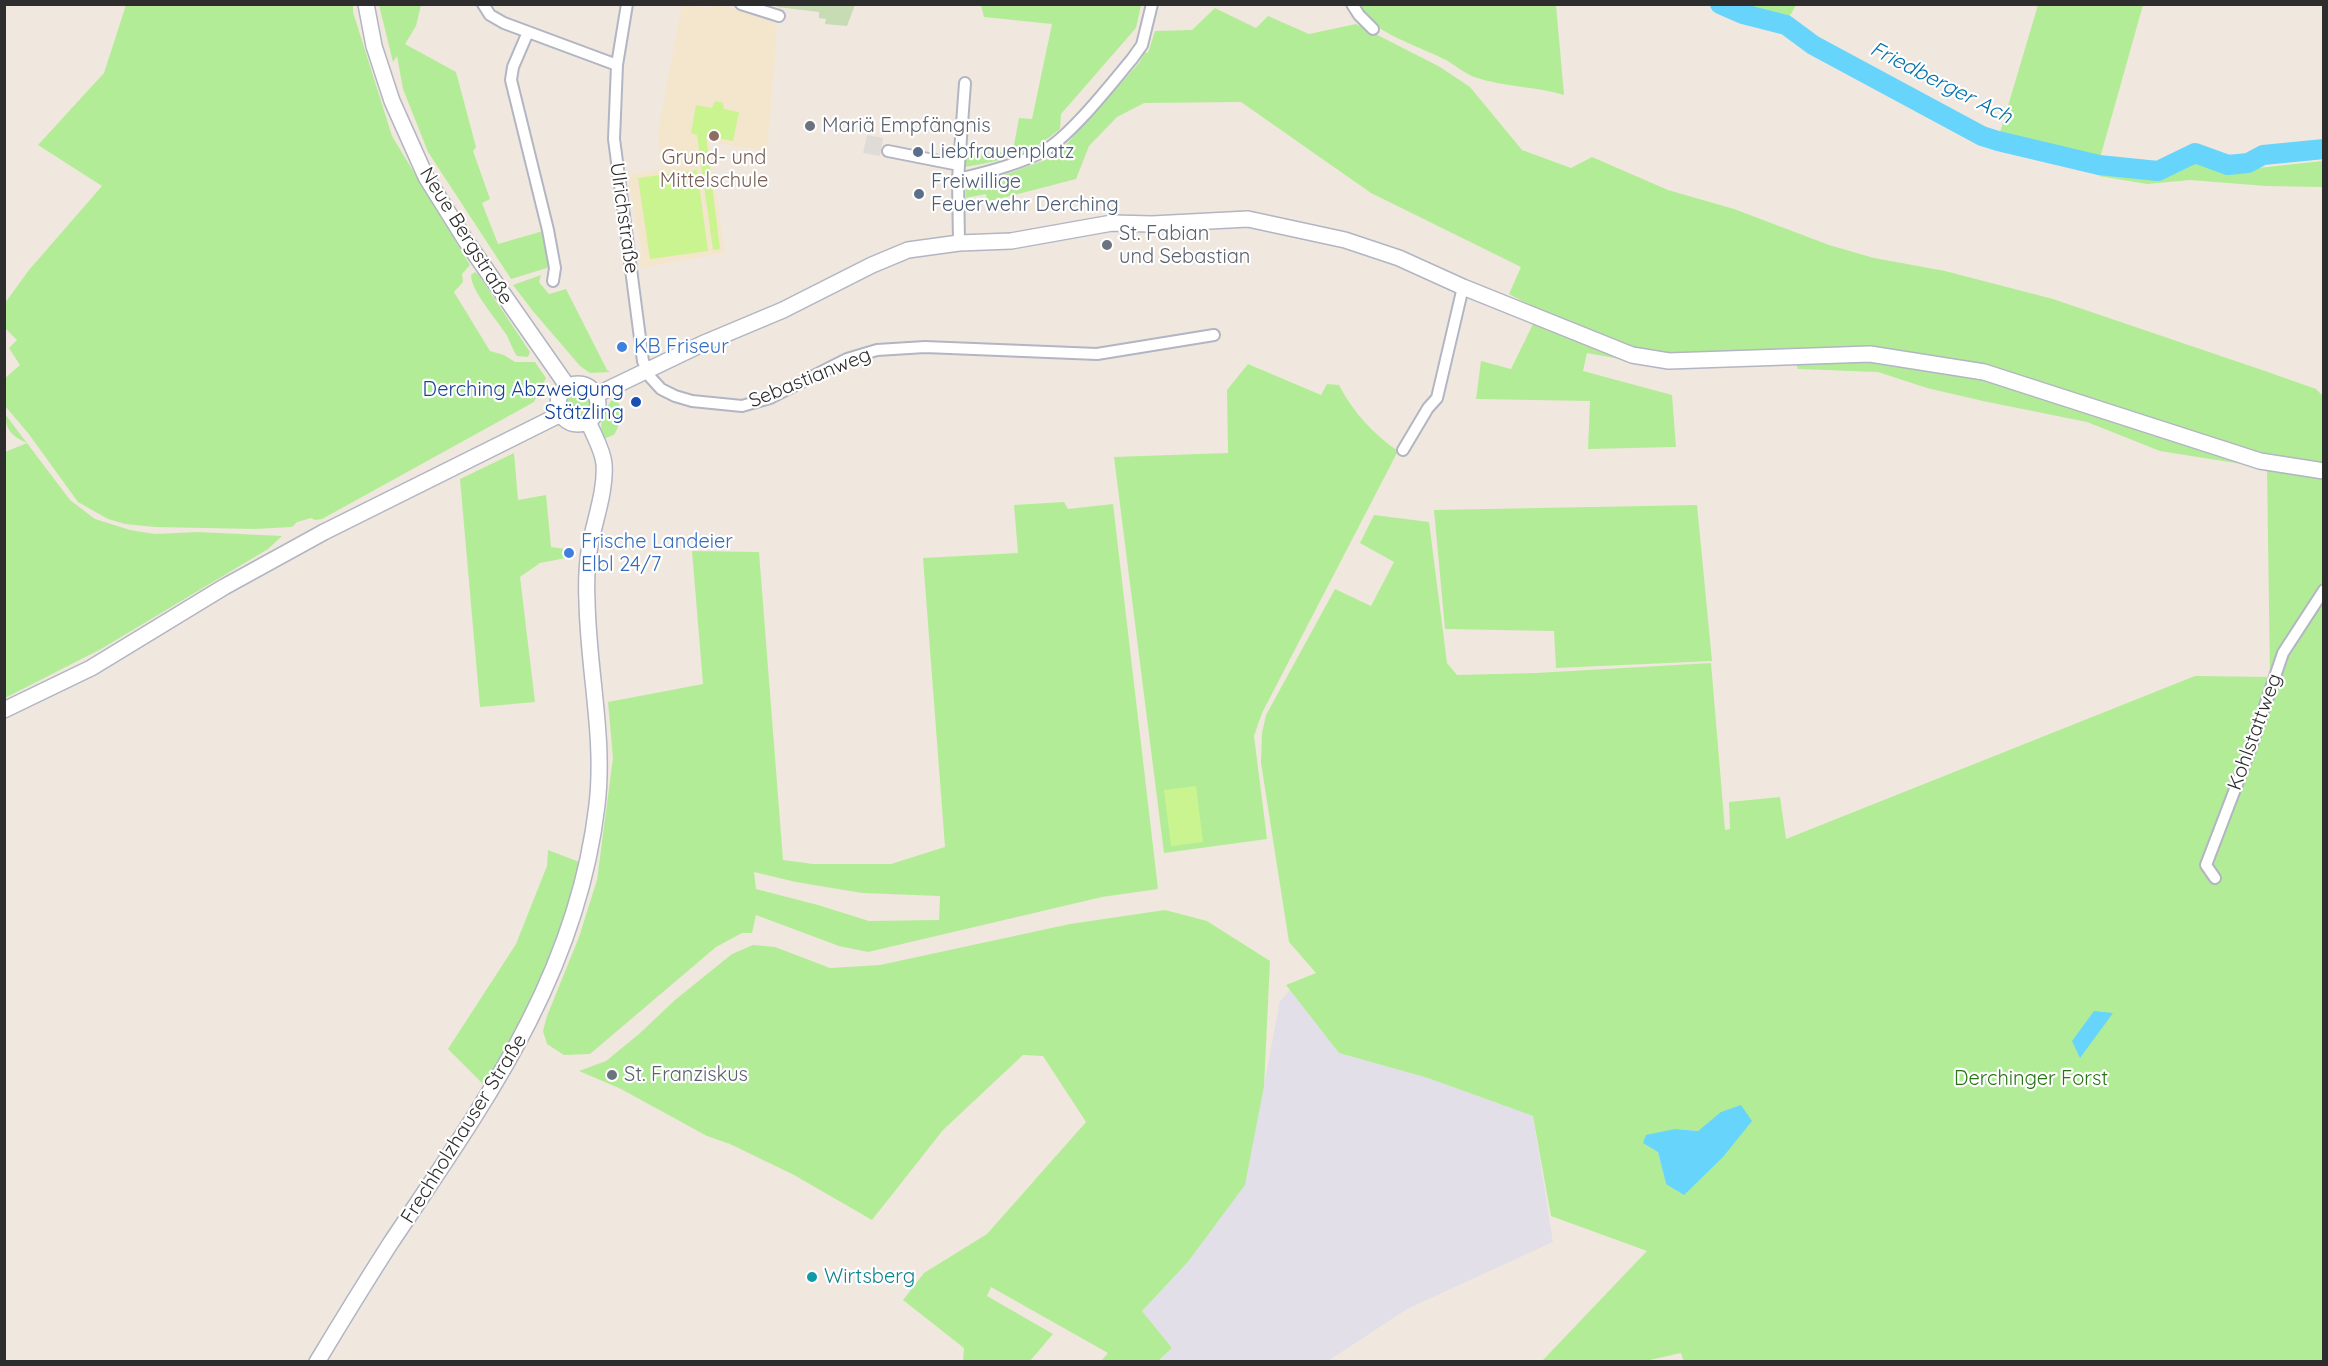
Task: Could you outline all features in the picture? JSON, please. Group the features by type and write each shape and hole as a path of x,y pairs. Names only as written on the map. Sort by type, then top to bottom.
{"street":[{"name":"Neue Bergstraße","path":"366,4 374,46 392,100 426,177 466,241 568,387"},
{"path":"483,4 489,15 528,32 617,64"},
{"name":"Ulrichstraße","path":"627,4 617,64 614,139 643,362 646,370"},
{"path":"741,4 779,16"},
{"path":"958,179 1021,161 1044,151 1061,138 1142,45 1152,4"},
{"path":"1352,4 1373,29"},
{"path":"528,32 513,67 511,80 548,230 555,268 553,281"},
{"path":"959,243 958,179 965,83"},
{"path":"888,151 959,165"},
{"path":"596,395 646,370 783,310 891,256 917,248 959,243 1011,241 1112,223 1248,219 1345,240 1399,258 1463,287 1632,355 1669,362 1870,354 1984,372 2260,461 2324,471"},
{"path":"1403,450 1428,408 1437,398 1463,287"},
{"name":"Sebastianweg","path":"646,370 661,388 675,396 692,401 742,406 770,398 865,352 925,347 1097,354 1214,336"},
{"path":"583,385 596,395 597,409 588,421 573,423 561,414 559,399 568,387 583,385"},
{"path":"4,710 91,668 224,587 324,532 561,414"},
{"name":"Frechholzhauser Straße","path":"317,1362 491,1092 520,1042 555,966 581,891 597,805 599,764 586,584 590,548 603,484 604,464 588,421"},
{"name":"Kohlstattweg","path":"2215,878 2206,865 2250,750 2283,653 2324,590"}],"shaded area":[{"name":"Grund- und Mittelschule","path":"682,5 712,8 719,5 770,17 777,29 767,151 709,142 725,253 640,268 641,246 627,175 661,169 658,130"},
{"path":"867,135 883,138 880,156 863,153"},
{"path":"1290,990 1339,1053 1428,1078 1533,1116 1553,1242 1407,1309 1328,1361 1158,1361 1172,1348 1142,1311 1187,1263 1245,1184 1280,1001"}],"green space":[{"path":"778,4 855,5 847,26 825,24 826,19 819,18 819,12 777,7"},
{"path":"1796,4 1788,19 1738,5"},
{"path":"126,5 353,5 353,12 392,136 470,265 462,274 463,282 454,292 490,351 504,355 515,362 535,362 546,378 534,402 322,519 311,518 297,522 292,527 254,529 155,527 125,524 108,519 78,502 28,433 5,406 5,378 20,365 9,348 17,340 5,328 5,303 29,270 102,186 38,145 104,73"},
{"path":"379,5 421,5 416,26 405,44 456,72 476,147 473,151 490,199 482,203 498,244 543,231 549,266 547,268 511,279 428,152 403,89 397,56 393,62"},
{"path":"981,5 1141,5 1136,28 1061,114 1060,129 1037,145 1015,156 965,167 966,157 1013,150 1019,118 1032,119 1052,24 984,17"},
{"path":"1358,5 1556,5 1564,95 1474,77 1446,60 1384,31 1364,15"},
{"path":"2038,5 2143,5 2100,158 1999,136"},
{"name":"Derchinger Forst","path":"1215,8 1256,28 1268,16 1309,34 1356,24 1440,67 1470,87 1522,150 1571,168 1592,157 1668,190 1734,209 1829,245 1874,258 1945,271 2053,299 2316,389 2323,396 2323,464 2268,453 2267,467 2323,477 2323,585 2287,655 2323,598 2323,1361 1684,1362 1681,1353 1645,1361 1543,1360 1647,1251 1551,1216 1533,1116 1428,1078 1339,1053 1286,985 1316,973 1289,942 1261,763 1262,733 1266,715 1335,589 1371,606 1394,562 1360,543 1374,515 1429,522 1447,663 1457,675 1711,663 1725,830 1730,829 1729,802 1780,797 1786,839 2195,676 2270,677 2267,468 2160,451 2087,422 1927,388 1878,372 1798,369 1790,350 1672,353 1647,364 1587,353 1583,371 1672,395 1676,447 1588,449 1590,401 1476,399 1481,361 1511,369 1534,322 1530,305 1509,294 1521,267 1371,193 1241,102 1144,103 1117,117 1089,146 1076,179 987,202 986,194 966,198 966,189 1056,156 1139,63 1145,52 1148,53 1155,31 1192,30","holes":["1721,1113 1666,1184 1658,1152 1674,1129 1698,1131"]},
{"path":"715,101 723,103 724,109 739,112 733,141 706,136 720,249 713,250 697,135 691,133 696,105 712,108"},
{"path":"2194,158 2230,171 2323,161 2323,187 2266,186 2190,180 2147,184 2099,176 2100,171 2157,176"},
{"path":"697,170 708,251 650,259 638,178"},
{"path":"475,272 530,352 528,357 517,356 506,334 475,289 471,275"},
{"path":"541,275 539,282 549,294 566,289 610,372 590,373 580,366 513,285"},
{"path":"1248,364 1321,395 1327,384 1339,385 1364,422 1398,451 1262,713 1254,736 1267,839 1164,853 1114,457 1228,453 1227,390"},
{"path":"578,389 588,394 593,404 588,414 578,419 568,414 563,404 568,394"},
{"path":"615,396 621,411 619,425 614,435 603,439 601,428 603,416"},
{"path":"5,414 27,443 11,432"},
{"path":"27,443 70,500 95,519 130,530 155,534 198,532 282,536 268,549 101,649 5,698 5,452"},
{"path":"514,453 518,500 546,495 551,547 565,549 566,558 540,563 520,577 535,702 480,707 460,479"},
{"path":"1064,502 1068,509 1113,504 1158,889 1102,897 868,952 839,946 756,915 752,933 742,933 716,947 590,1054 564,1055 547,1044 543,1031 547,1016 579,937 597,880 613,758 608,702 703,684 692,551 759,552 783,860 813,864 891,864 945,847 923,558 1018,553 1014,505","holes":["754,872 862,893 940,896 939,920 869,921 756,889"]},
{"path":"1697,505 1712,661 1556,668 1554,631 1445,629 1434,510"},
{"path":"1196,786 1203,842 1171,846 1164,790"},
{"path":"548,850 582,863 565,919 531,1006 487,1088 448,1049 516,944 547,866"},
{"path":"1165,910 1207,921 1270,961 1264,1086 1245,1185 1187,1263 1142,1311 1172,1348 1158,1361 1101,1361 1108,1353 991,1287 987,1296 1053,1334 1030,1361 963,1361 964,1348 903,1300 924,1273 987,1234 1086,1122 1043,1056 1023,1055 943,1130 872,1220 794,1175 730,1144 707,1136 621,1089 579,1071 606,1061 675,1000 732,954 753,945 775,947 830,968 880,965 1070,924"}],"water":[{"path":"2094,1011 2113,1013 2080,1058 2072,1041"},
{"path":"1741,1105 1752,1121 1723,1157 1684,1195 1666,1184 1658,1152 1643,1143 1646,1135 1675,1129 1698,1131 1721,1112"}],"waterway":[{"name":"Friedberger Ach","path":"1720,4 1743,14 1786,25 1813,45 1982,136 1998,141 2099,165 2158,171 2195,153 2228,165 2248,163 2263,155 2324,149"}],"place":[{"name":"Mariä Empfängnis","path":"810,126"},
{"name":"Grund- und Mittelschule","path":"714,136"},
{"name":"Liebfrauenplatz","path":"918,152"},
{"name":"Freiwillige Feuerwehr Derching","path":"919,194"},
{"name":"St. Fabian und Sebastian","path":"1107,245"},
{"name":"KB Friseur","path":"622,347"},
{"name":"Derching Abzweigung Stätzling","path":"636,402"},
{"name":"Frische Landeier Elbl 24/7","path":"569,553"},
{"name":"St. Franziskus","path":"612,1075"},
{"name":"Wirtsberg","path":"812,1277"}]}
